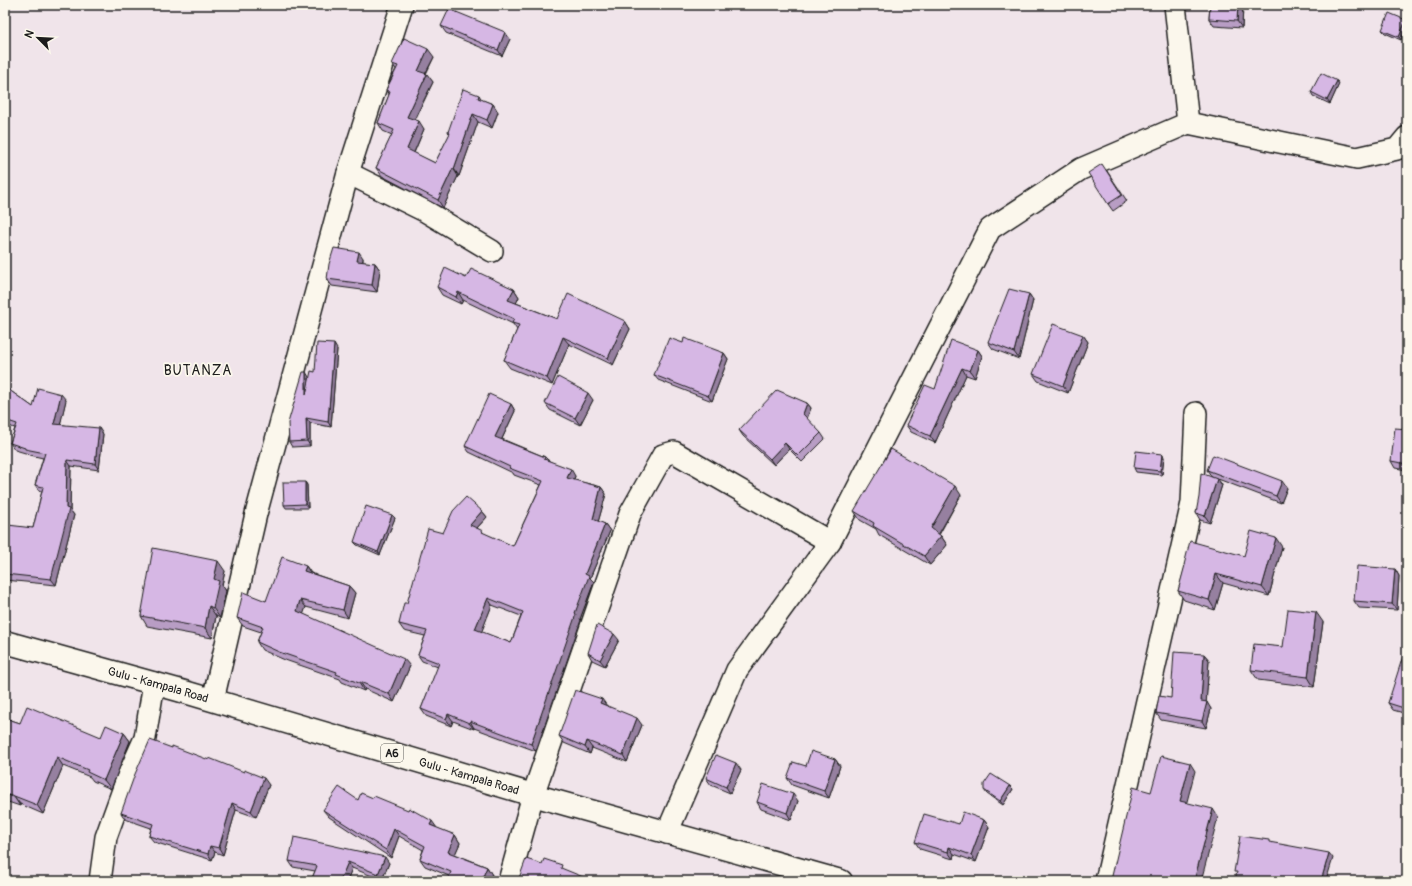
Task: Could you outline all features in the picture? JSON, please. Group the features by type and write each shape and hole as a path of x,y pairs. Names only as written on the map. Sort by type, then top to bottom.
{"main road":[{"name":"Gulu - Kampala Road","path":"5,642 213,700 533,795 841,881"}],"street":[{"path":"213,700 256,514 348,173 402,5"},
{"path":"1175,5 1188,123"},
{"path":"667,833 737,670 830,542 990,229 1081,169 1188,123 1358,158 1397,149 1407,137"},
{"path":"348,173 424,211 492,251"},
{"path":"1106,881 1192,503 1196,413"},
{"path":"509,881 533,795 630,514 663,455 674,452 830,542"},
{"path":"100,881 106,837 128,776 145,738 154,683"}],"building":[{"path":"1210,5 1238,5 1237,21 1209,19"},
{"path":"449,9 505,32 498,50 441,26"},
{"path":"1389,13 1406,20 1399,37 1382,30"},
{"path":"404,38 428,49 418,71 427,74 407,117 419,121 407,149 435,163 450,133 448,132 463,89 479,95 478,98 493,104 487,120 473,114 454,169 453,168 438,200 376,168 394,130 378,123 390,92 386,90 398,66 392,64"},
{"path":"1321,73 1337,81 1327,100 1311,92"},
{"path":"1102,164 1122,195 1108,204 1088,173"},
{"path":"334,248 359,252 357,261 375,263 372,285 327,279 329,264"},
{"path":"445,268 466,278 471,269 514,289 508,300 557,319 568,294 625,321 608,358 563,337 547,378 504,360 519,325 512,323 514,319 458,292 456,297 437,287"},
{"path":"1009,289 1029,294 1014,352 988,342"},
{"path":"1053,324 1083,335 1063,386 1033,374"},
{"path":"669,338 683,343 684,338 724,353 708,396 654,375"},
{"path":"951,340 978,350 970,371 962,368 930,436 906,425 925,385 935,389"},
{"path":"317,343 334,344 328,422 306,418 307,441 289,442 288,423 303,372 306,372 306,395 311,371 315,372"},
{"path":"558,377 588,393 575,418 545,403"},
{"path":"5,387 33,407 38,388 61,394 54,424 99,428 95,464 67,460 66,508 69,509 51,579 5,574 5,533 7,534 8,525 33,528 43,487 35,485 45,453 25,449 10,443 17,424 5,420"},
{"path":"777,390 807,403 803,414 821,433 798,456 785,443 770,459 739,430"},
{"path":"489,394 511,404 495,437 545,457 544,459 571,469 567,478 601,487 593,519 605,524 585,574 589,576 531,744 470,721 469,723 448,714 446,719 421,709 439,663 418,655 427,631 399,624 404,603 407,603 428,529 443,533 453,511 466,497 482,511 470,525 513,546 543,481 509,468 510,467 465,446","holes":["488,598 523,612 511,643 475,629"]},
{"path":"1395,428 1407,429 1407,464 1391,461"},
{"path":"891,449 955,486 931,528 941,536 924,556 873,526 874,523 854,511"},
{"path":"1136,451 1162,454 1160,471 1134,468"},
{"path":"1213,455 1282,481 1276,496 1207,470"},
{"path":"1201,473 1217,479 1205,516 1196,513"},
{"path":"283,482 305,482 305,504 284,505"},
{"path":"366,506 392,515 378,552 354,542"},
{"path":"1251,531 1276,538 1262,587 1216,574 1209,600 1178,591 1190,541 1244,556"},
{"path":"153,548 218,561 214,579 219,581 213,608 209,606 205,628 141,616"},
{"path":"282,557 306,566 304,571 349,586 343,610 300,600 297,611 404,659 389,694 336,674 337,672 279,652 257,642 263,627 237,618 243,592 266,601"},
{"path":"1357,566 1395,569 1392,604 1354,601"},
{"path":"1288,609 1316,612 1308,677 1251,670 1254,644 1283,647"},
{"path":"597,625 614,634 600,660 588,653"},
{"path":"1174,652 1204,654 1201,701 1207,702 1202,721 1156,713 1159,696 1171,698"},
{"path":"1403,656 1407,658 1407,709 1388,703"},
{"path":"575,690 602,699 600,703 637,718 623,755 587,741 585,747 559,736"},
{"path":"27,706 101,737 106,725 124,733 104,780 87,772 88,770 57,757 37,805 5,794 5,718 20,723"},
{"path":"150,740 172,748 172,746 209,760 209,758 264,778 251,811 232,803 219,848 210,846 208,854 149,836 153,824 121,813 135,774"},
{"path":"811,751 835,759 824,791 787,778 793,762 806,766"},
{"path":"716,755 736,763 726,787 706,778"},
{"path":"1161,756 1190,763 1180,801 1213,809 1194,881 1110,881 1133,787 1151,792"},
{"path":"991,774 1010,786 1000,801 984,790 984,784"},
{"path":"763,784 793,794 787,813 757,802"},
{"path":"339,787 358,800 361,793 373,798 374,796 408,810 409,808 432,821 430,825 455,835 448,852 487,867 481,881 447,881 451,872 420,859 425,846 394,829 386,850 323,810"},
{"path":"963,812 984,820 971,855 949,847 948,852 915,842 924,814 959,824"},
{"path":"1240,836 1269,840 1269,842 1329,853 1321,881 1235,880 1237,872 1234,872"},
{"path":"294,837 385,857 378,874 348,862 340,881 311,881 317,866 289,861"},
{"path":"526,859 542,864 544,859 562,865 561,868 593,881 518,881"}],"district":[{"name":"BUTANZA","path":"198,370"}]}
